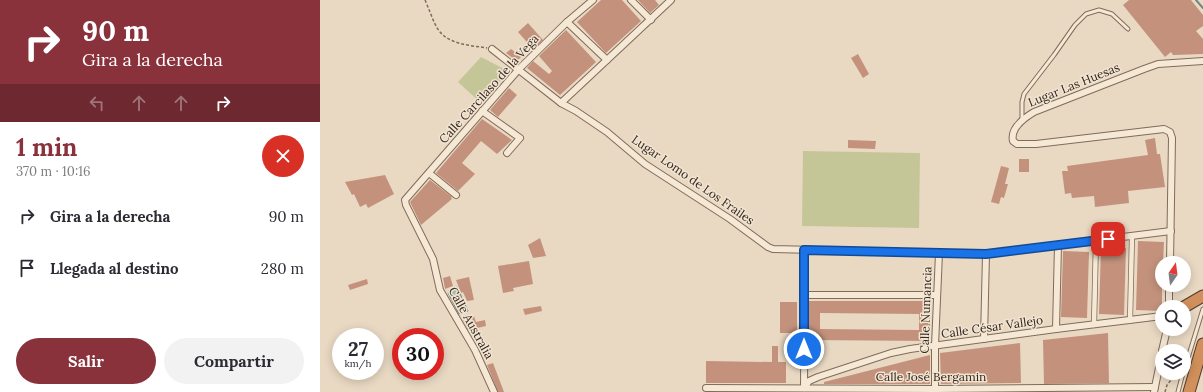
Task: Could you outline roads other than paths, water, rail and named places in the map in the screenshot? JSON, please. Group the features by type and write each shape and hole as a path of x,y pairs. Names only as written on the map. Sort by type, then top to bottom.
{"highway":[{"path":"1191,303 1203,296"},
{"path":"1189,392 1203,344"}],"street":[{"name":"Calle Carcilaso de la Vega","path":"406,198 519,69 567,22 593,0"},
{"path":"630,0 651,20"},
{"path":"561,103 671,0"},
{"path":"567,22 607,60"},
{"name":"Lugar Lomo de Los Frailes","path":"492,49 561,103 607,132 645,164 730,219 768,247 772,249 804,250"},
{"name":"Lugar Las Huesas","path":"1170,231 1172,138 1170,132 1164,129 1036,144 1017,144 1012,138 1022,119 1034,112 1158,64 1203,61"},
{"path":"482,111 520,138 506,153"},
{"path":"428,172 456,195"},
{"name":"Calle Australia","path":"406,198 406,205 433,259 440,290 475,350 494,392"},
{"path":"804,390 804,250 986,254 1170,231 1170,256"},
{"path":"1130,321 1132,236"},
{"path":"1094,325 1096,240"},
{"path":"1056,329 1058,245"},
{"name":"Calle Numancia","path":"935,390 935,346 940,253"},
{"path":"984,339 986,254"},
{"path":"804,295 937,295"},
{"name":"Calle César Vallejo","path":"804,390 809,381 818,377 891,353 1056,329 1155,317"},
{"path":"804,367 811,374 818,377"},
{"path":"826,388 824,382 825,378 829,374"},
{"path":"1155,390 1157,380"},
{"name":"Calle José Bergamin","path":"706,388 804,390 826,388 935,390 1155,390"}],"lane":[{"path":"1022,119 1022,102 1024,94 1075,25 1086,14 1099,10 1112,14 1128,29"},
{"path":"1191,349 1203,309"},
{"path":"1178,392 1182,380"}],"waterway":[{"path":"1196,0 1203,8"}]}
